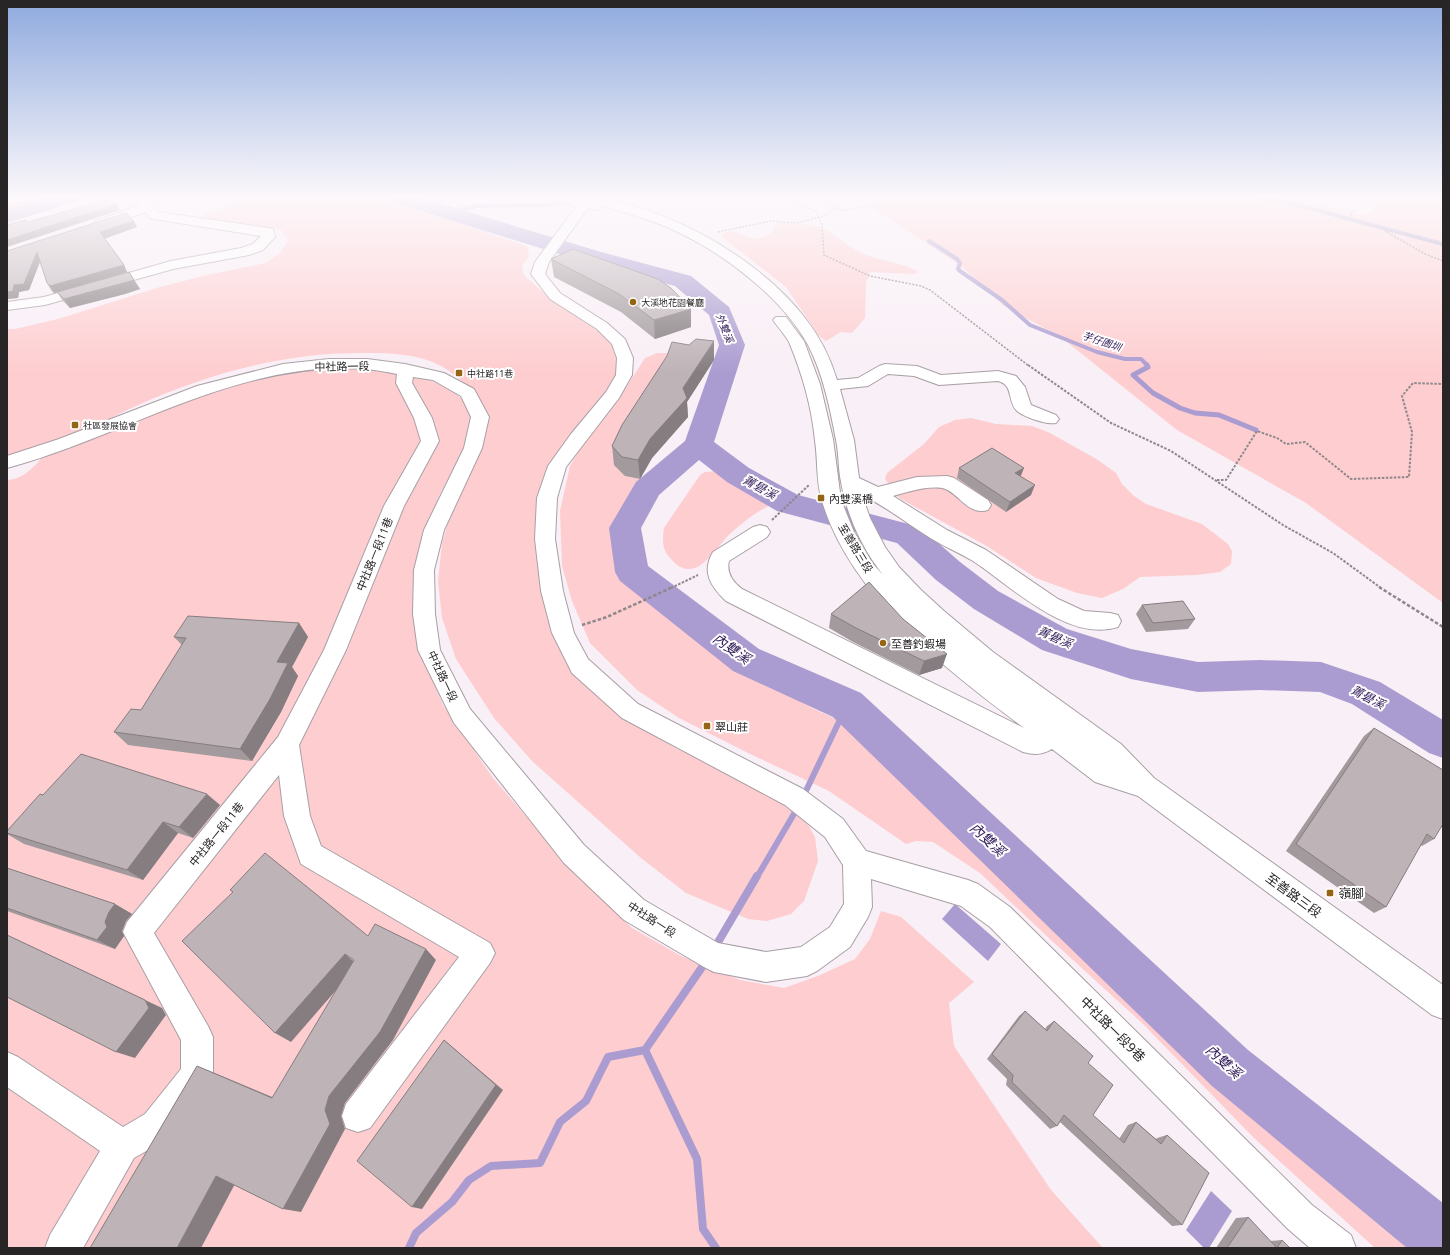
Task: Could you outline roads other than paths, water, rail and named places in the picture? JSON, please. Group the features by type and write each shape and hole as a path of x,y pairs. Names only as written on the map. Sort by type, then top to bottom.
{"street":[{"path":"7,306 45,301 171,265 224,256"},
{"path":"547,256 542,262 538,274 545,285 555,296 602,326 619,342 626,358 624,375 613,394 576,438 557,466 547,498 545,539 552,591 563,633 580,666 630,711 794,797 834,828 857,862"},
{"name":"至善路三段","path":"705,256 725,269 759,297 784,324 796,341 812,384 819,410 831,500 844,533 866,569 894,603 941,648 1052,736 1104,774 1145,786"},
{"name":"至善路三段","path":"724,256 769,288 790,309 810,335 820,355 830,385 846,445 852,491 866,530 877,551 890,570 921,604 976,651 1116,755 1145,786 1443,1004"},
{"name":"中社路一段","path":"7,462 52,448 203,390 282,369 329,364 367,364 405,369 438,376 468,393 480,417 473,448 434,530 424,570 424,614 429,650 462,716 574,854 634,910 714,957 766,967 807,961 840,937 858,907 857,862"},
{"name":"中社路一段11巷","path":"122,1146 157,1126 196,1074 197,1037 137,932 287,745 335,650 394,506 430,441 423,418 404,383 405,369"},
{"path":"830,385 862,383 885,369 917,371 939,380 998,376 1010,379 1017,387 1020,401 1024,408 1050,419"},
{"path":"852,491 876,494 917,483 947,482 981,504"},
{"path":"876,494 940,535 979,555 1050,605 1081,619 1110,621"},
{"path":"760,532 720,557 717,567 723,585 734,595 1032,744 1042,743 1069,721"},
{"path":"287,745 297,816 311,855 480,953 358,1116"},
{"name":"中社路一段9巷","path":"857,862 968,894 1000,917 1300,1217 1338,1248"},
{"path":"7,1068 122,1146 63,1248"}],"waterway":[{"name":"外雙溪","path":"588,256 683,281 720,312 732,345 698,445"},
{"name":"芋仔園圳","path":"952,256 960,263 958,269 960,271 1002,300 1030,325 1097,352 1125,359 1141,359 1147,365"},
{"name":"芋仔園圳","path":"1147,365 1148,367 1133,375 1153,393 1180,408 1195,413 1219,415 1256,430"},
{"name":"菁礐溪","path":"698,445 738,475 788,503 908,535 948,571 986,600 1055,640 1131,664 1198,677 1260,675 1321,677 1366,693 1443,741"},
{"name":"內雙溪","path":"698,445 647,489 625,528 632,572 746,660 847,705 1230,1068 1443,1240"},
{"path":"803,797 847,705"},
{"path":"757,877 798,807"},
{"path":"714,949 757,876"},
{"path":"645,1050 707,960"},
{"path":"409,1248 416,1233 452,1202 469,1180 491,1166 540,1163 560,1122 586,1101 608,1057 645,1050"},
{"path":"645,1050 697,1159 703,1229 716,1248"}],"place":[{"name":"大溪地花園餐廳","path":"633,302"},
{"name":"中社路11巷","path":"459,373"},
{"name":"社區發展協會","path":"75,425"},
{"name":"內雙溪橋","path":"821,498"},
{"name":"至善釣蝦場","path":"883,643"},
{"name":"翠山莊","path":"707,726"},
{"name":"嶺腳","path":"1330,893"}]}
